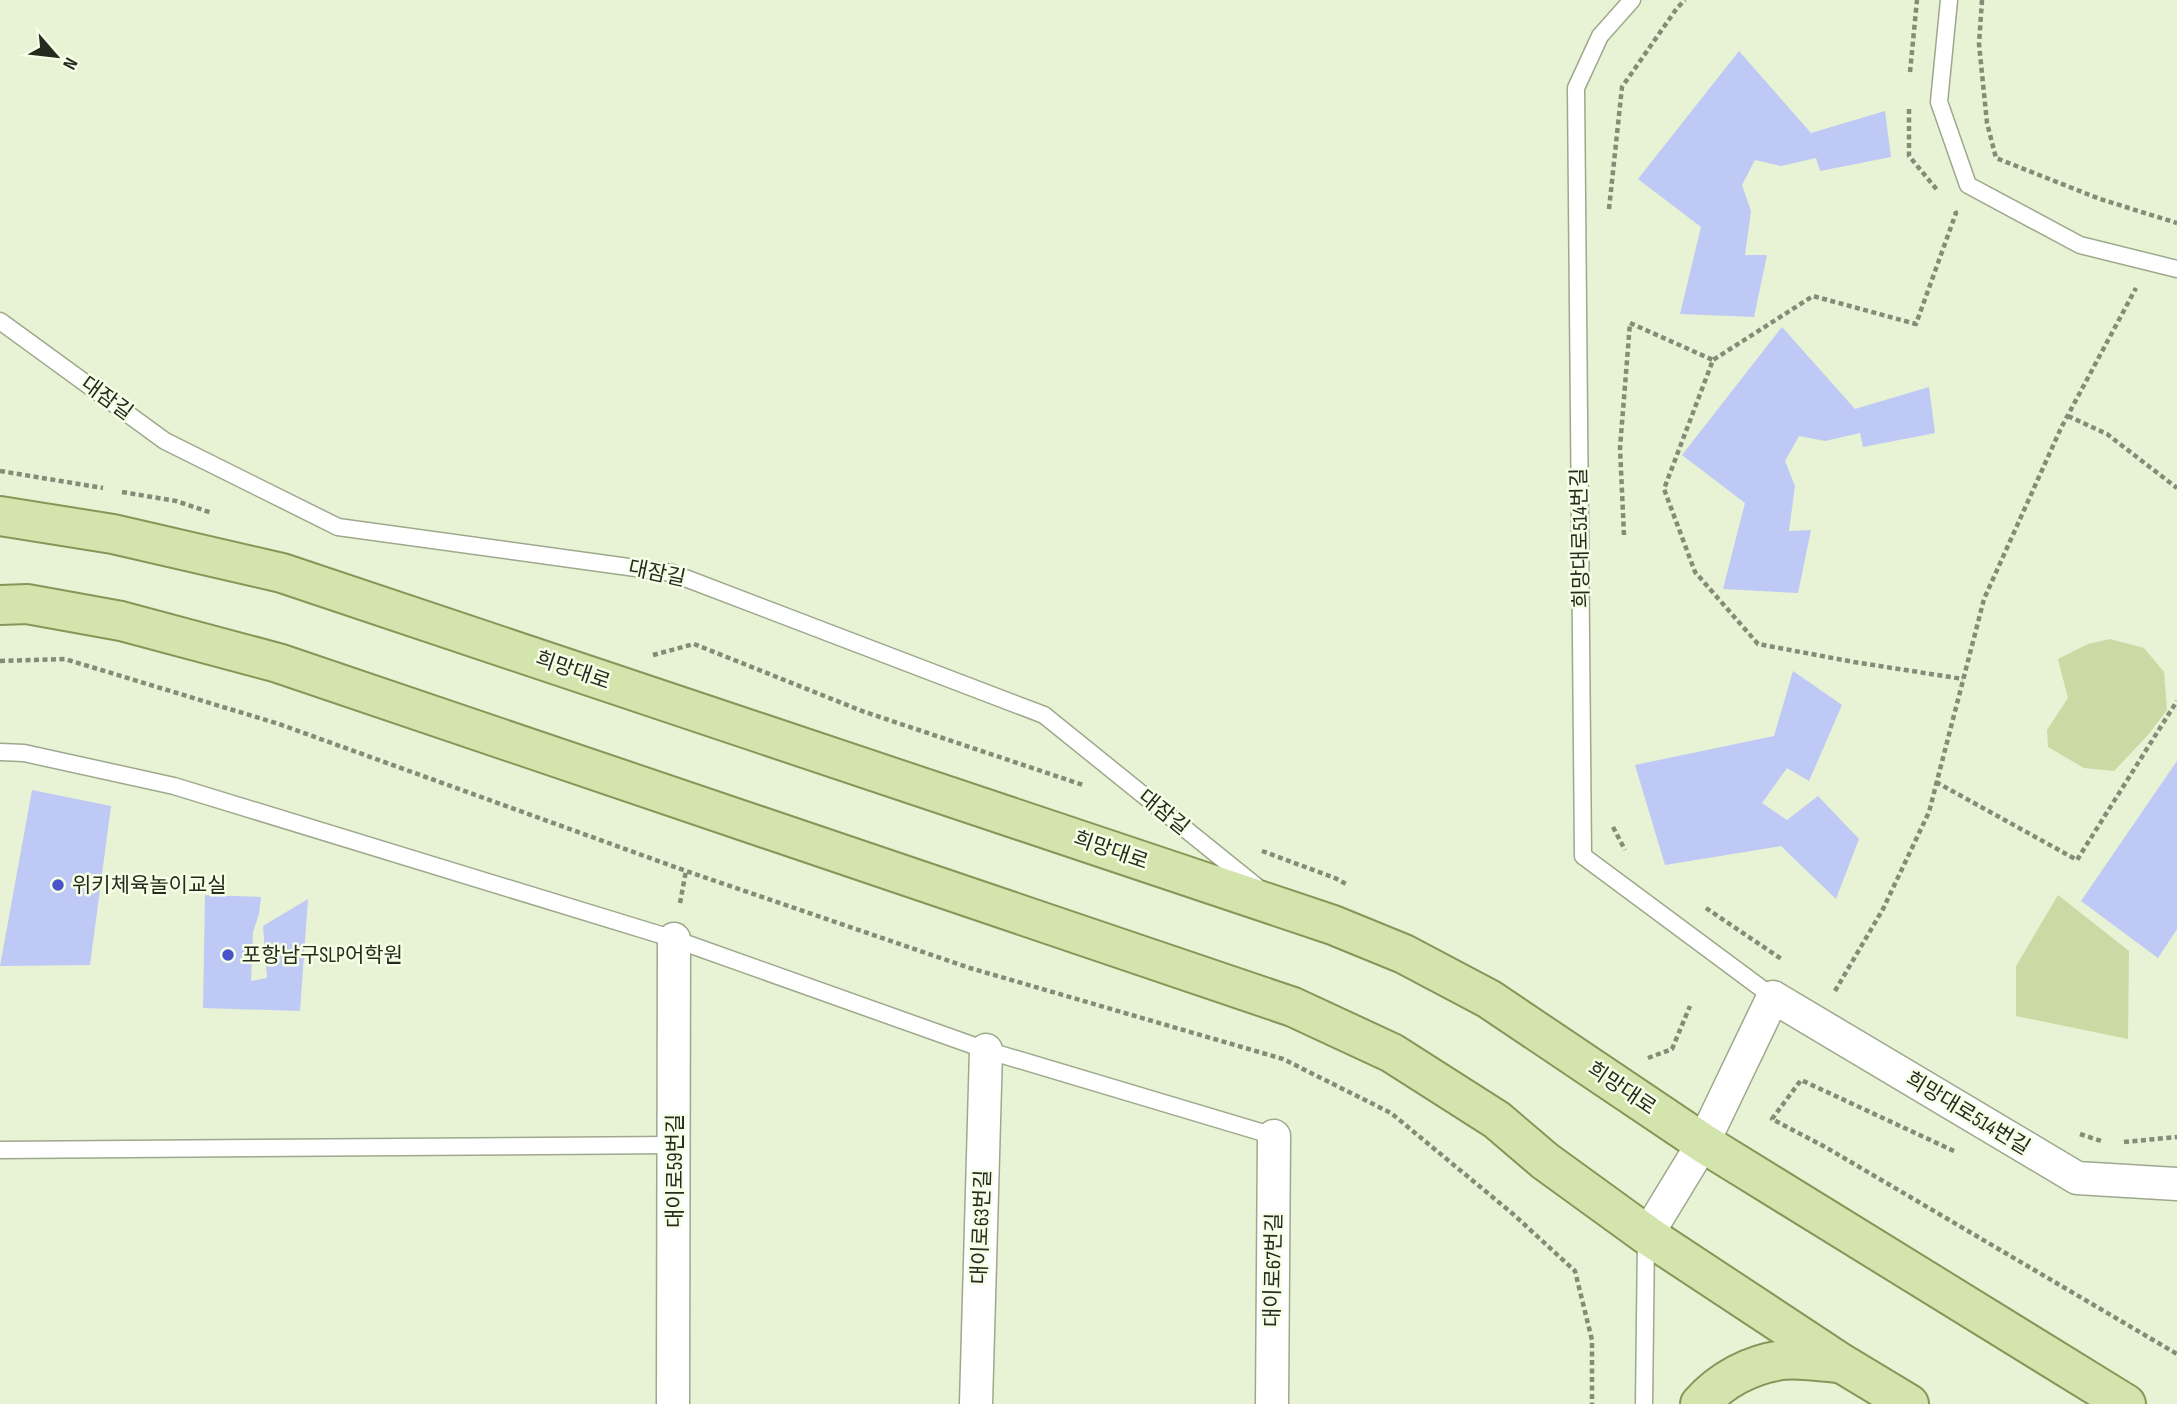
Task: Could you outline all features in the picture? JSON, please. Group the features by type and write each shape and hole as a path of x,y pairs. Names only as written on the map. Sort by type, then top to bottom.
{"main road":[{"name":"희망대로","path":"0,516 113,534 282,573 1283,908 1404,954 1489,999 1703,1143 2126,1404"},
{"path":"0,605 27,604 121,621 278,663 1293,1007 1392,1053 1497,1120 1545,1161 1647,1235 1841,1363 1909,1404"},
{"path":"1700,1404 1709,1393 1746,1369 1784,1360 1841,1363"}],"street":[{"name":"대이로59번길","path":"673,1404 674,939"},
{"path":"1647,1235 1703,1143 1773,997"},
{"name":"희망대로514번길","path":"1773,997 2077,1178 2177,1184"},
{"name":"대이로63번길","path":"976,1404 986,1050"},
{"name":"대이로67번길","path":"1272,1404 1275,1136"}],"lane":[{"name":"희망대로514번길","path":"1632,0 1600,36 1576,89 1583,856 1773,997"},
{"path":"1949,0 1939,102 1968,185 2080,245 2177,269"},
{"name":"대잠길","path":"0,321 165,441 338,527 672,573 1044,715 1283,908"},
{"path":"0,752 24,753 174,786 674,939 986,1050 1275,1136"},
{"path":"0,1150 675,1145"},
{"path":"1644,1404 1647,1235"}],"path":[{"path":"1608,217 1622,87 1685,0"},
{"path":"1982,0 1979,44 1987,123 1996,159 2100,199 2177,223"},
{"path":"1956,213 1916,324 1813,296 1713,360 1664,489 1695,572 1758,644 1963,678"},
{"path":"1832,994 1882,909 1929,812 1983,599 2068,416 2151,263"},
{"path":"1624,535 1620,448 1630,323 1713,360"},
{"path":"2068,416 2107,434 2177,488"},
{"path":"0,661 65,659 279,724 686,872 970,968 1283,1059 1391,1113 1513,1214 1575,1271 1592,1340 1592,1404"},
{"path":"1936,782 2077,860 2177,701"},
{"path":"1609,820 1627,854"},
{"path":"1702,905 1789,964"},
{"path":"1642,1060 1672,1049 1690,1006"},
{"path":"1772,1119 1827,1148 2177,1354"}],"green space":[{"path":"2110,639 2144,648 2164,672 2167,710 2114,771 2084,768 2048,747 2047,730 2068,698 2058,659 2088,644"},
{"path":"2058,895 2129,951 2128,1039 2016,1016 2016,966"}],"building":[{"path":"1739,51 1811,133 1885,111 1891,157 1820,171 1816,158 1781,166 1755,160 1742,185 1751,211 1745,255 1767,255 1754,317 1680,314 1701,227 1638,179"},
{"path":"1782,327 1855,409 1929,387 1935,433 1863,447 1860,433 1825,441 1799,436 1785,461 1795,486 1789,531 1811,530 1798,593 1723,589 1745,503 1682,455"},
{"path":"1793,671 1842,705 1809,781 1787,768 1762,803 1787,820 1818,796 1859,839 1836,899 1781,846 1665,865 1635,765 1774,736"},
{"path":"2177,761 2177,929 2158,958 2081,901"},
{"name":"위키체육놀이교실","path":"32,790 111,806 90,965 0,966"},
{"name":"포항남구SLP어학원","path":"205,895 261,897 253,932 251,981 267,978 263,926 308,899 300,1011 203,1008"}],"place":[{"name":"위키체육놀이교실","path":"58,885"},
{"name":"포항남구SLP어학원","path":"228,955"}]}
